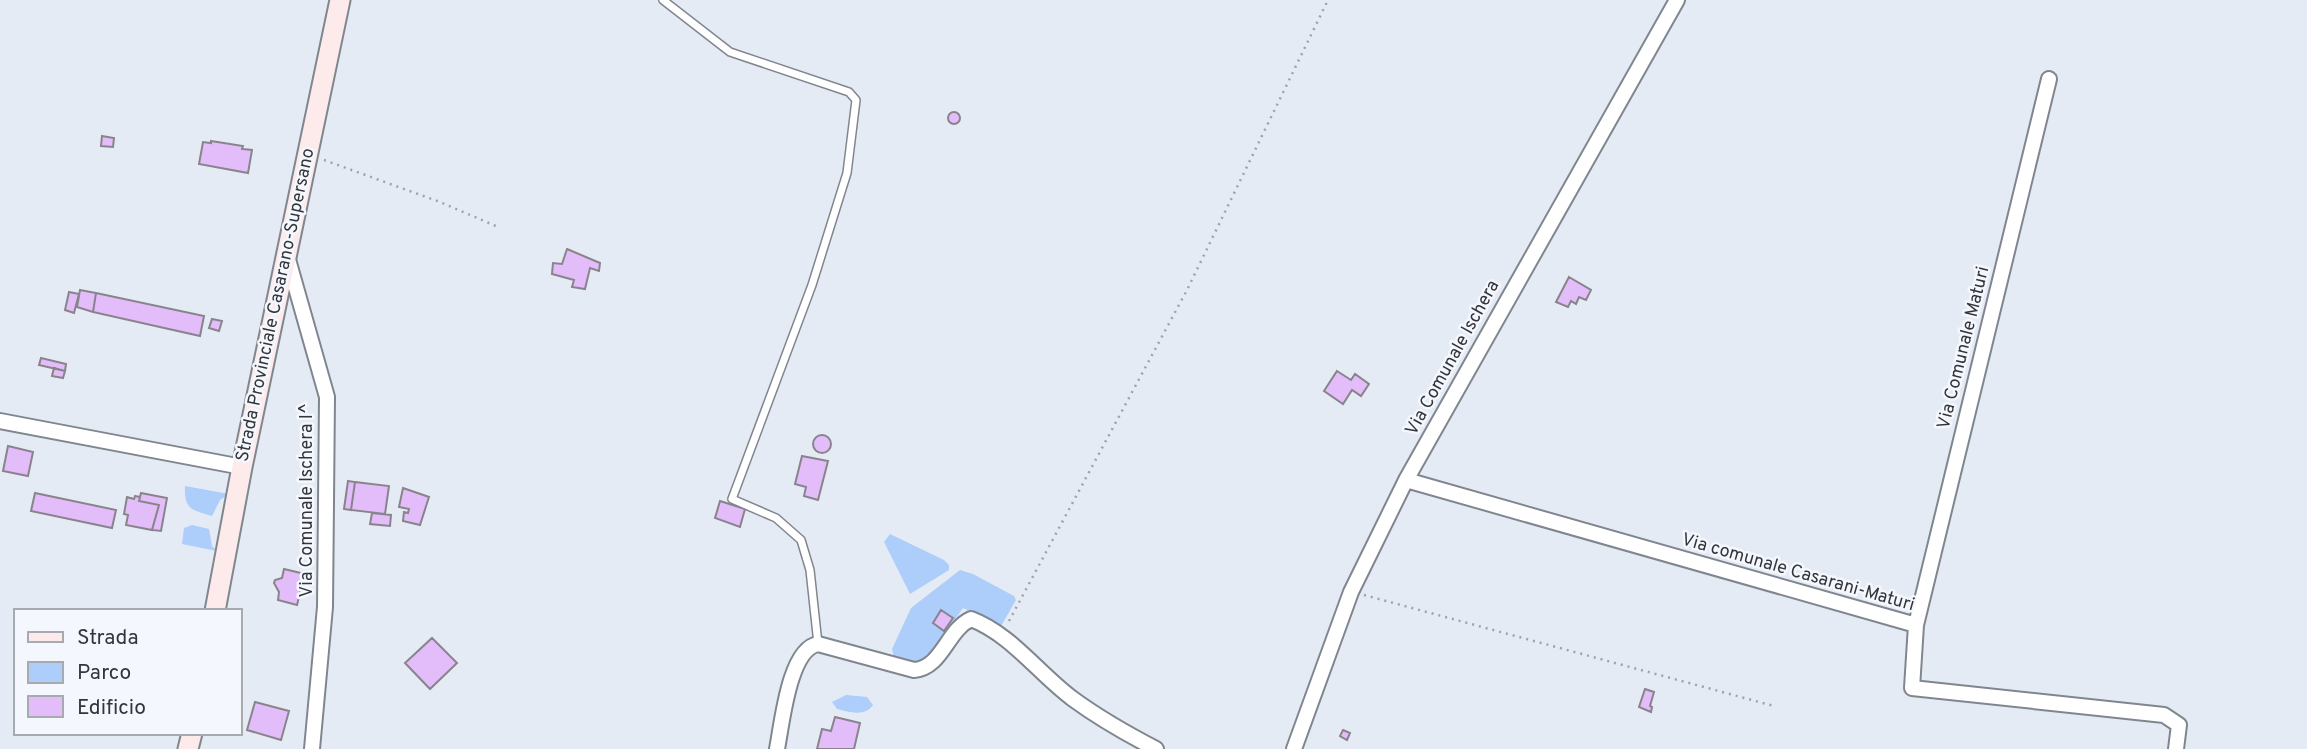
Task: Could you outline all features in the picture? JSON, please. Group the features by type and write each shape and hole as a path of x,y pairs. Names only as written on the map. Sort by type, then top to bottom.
{"main road":[{"name":"Strada Provinciale Casarano-Supersano","path":"215,609 242,467 340,0"}],"street":[{"name":"Via Comunale Ischera","path":"1294,749 1351,592 1406,480 1677,0"},
{"name":"Via Comunale Maturi","path":"1916,625 2049,79"},
{"name":"Via Comunale Ischera I^","path":"287,255 327,397 326,607 312,749"},
{"path":"0,421 242,467"},
{"name":"Via comunale Casarani-Maturi","path":"1406,480 1916,625 1912,688 2164,715 2179,724 2176,749"},
{"path":"778,749 785,703 799,660 807,648 818,644 922,670 934,660 961,625 971,619 1001,636 1072,698 1111,725 1156,749"}],"lane":[{"path":"663,0 730,52 849,92 856,100 846,173 812,285 733,499 776,518 801,540 810,570 818,644"}],"path":[{"path":"1001,636 1187,290 1328,0"},
{"path":"308,154 440,202 498,227"},
{"path":"1351,592 1774,706"}],"green space":[{"path":"185,486 229,494 220,500 212,516 191,508 186,500"},
{"path":"192,525 209,529 212,546 217,551 182,544 184,528"},
{"path":"890,534 944,560 949,565 949,570 910,594 884,542"},
{"path":"960,570 1014,596 1016,600 1001,626 963,608 936,646 915,664 894,657 892,649 911,608"},
{"path":"846,695 867,697 873,705 861,712 837,709 832,702"}],"building":[{"path":"949,113 959,113 959,123 949,123"},
{"path":"102,136 114,138 113,147 101,146"},
{"path":"211,141 252,150 248,173 199,164 203,142"},
{"path":"567,249 600,263 599,271 590,268 585,289 572,287 574,280 552,274 553,263 562,264"},
{"path":"1569,277 1591,290 1586,300 1579,297 1576,304 1571,301 1568,307 1556,302"},
{"path":"80,290 96,293 93,312 77,307"},
{"path":"69,292 79,294 74,313 65,310"},
{"path":"96,293 204,316 200,336 93,312"},
{"path":"212,319 222,321 219,331 209,328"},
{"path":"41,358 66,364 65,371 39,365"},
{"path":"54,368 65,371 63,378 52,376"},
{"path":"1337,371 1351,380 1355,374 1369,384 1361,396 1352,390 1343,404 1324,391"},
{"path":"822,435 828,438 831,444 828,450 822,453 816,450 813,444 816,438"},
{"path":"8,446 33,452 28,476 3,471"},
{"path":"802,456 828,461 818,500 804,496 806,487 795,484"},
{"path":"348,481 355,482 351,510 344,509"},
{"path":"355,482 389,486 385,514 351,510"},
{"path":"403,488 429,497 420,525 403,521 404,512 408,513 409,509 399,507"},
{"path":"35,493 116,510 112,528 31,511"},
{"path":"141,493 167,498 161,531 152,530 159,505 139,501"},
{"path":"135,496 140,497 139,501 159,505 152,530 126,525 128,515 124,514 127,497 134,499"},
{"path":"720,501 745,509 740,527 715,518"},
{"path":"372,513 391,515 390,526 370,524"},
{"path":"284,569 305,574 297,605 278,600 279,592 274,583 282,578"},
{"path":"941,610 953,618 944,631 933,623"},
{"path":"432,638 457,663 430,689 405,663"},
{"path":"1645,689 1654,692 1651,712 1639,707"},
{"path":"255,702 289,711 281,740 247,730"},
{"path":"835,717 860,723 854,749 817,749 822,729 831,731"},
{"path":"1343,730 1350,733 1347,740 1340,736"}]}
